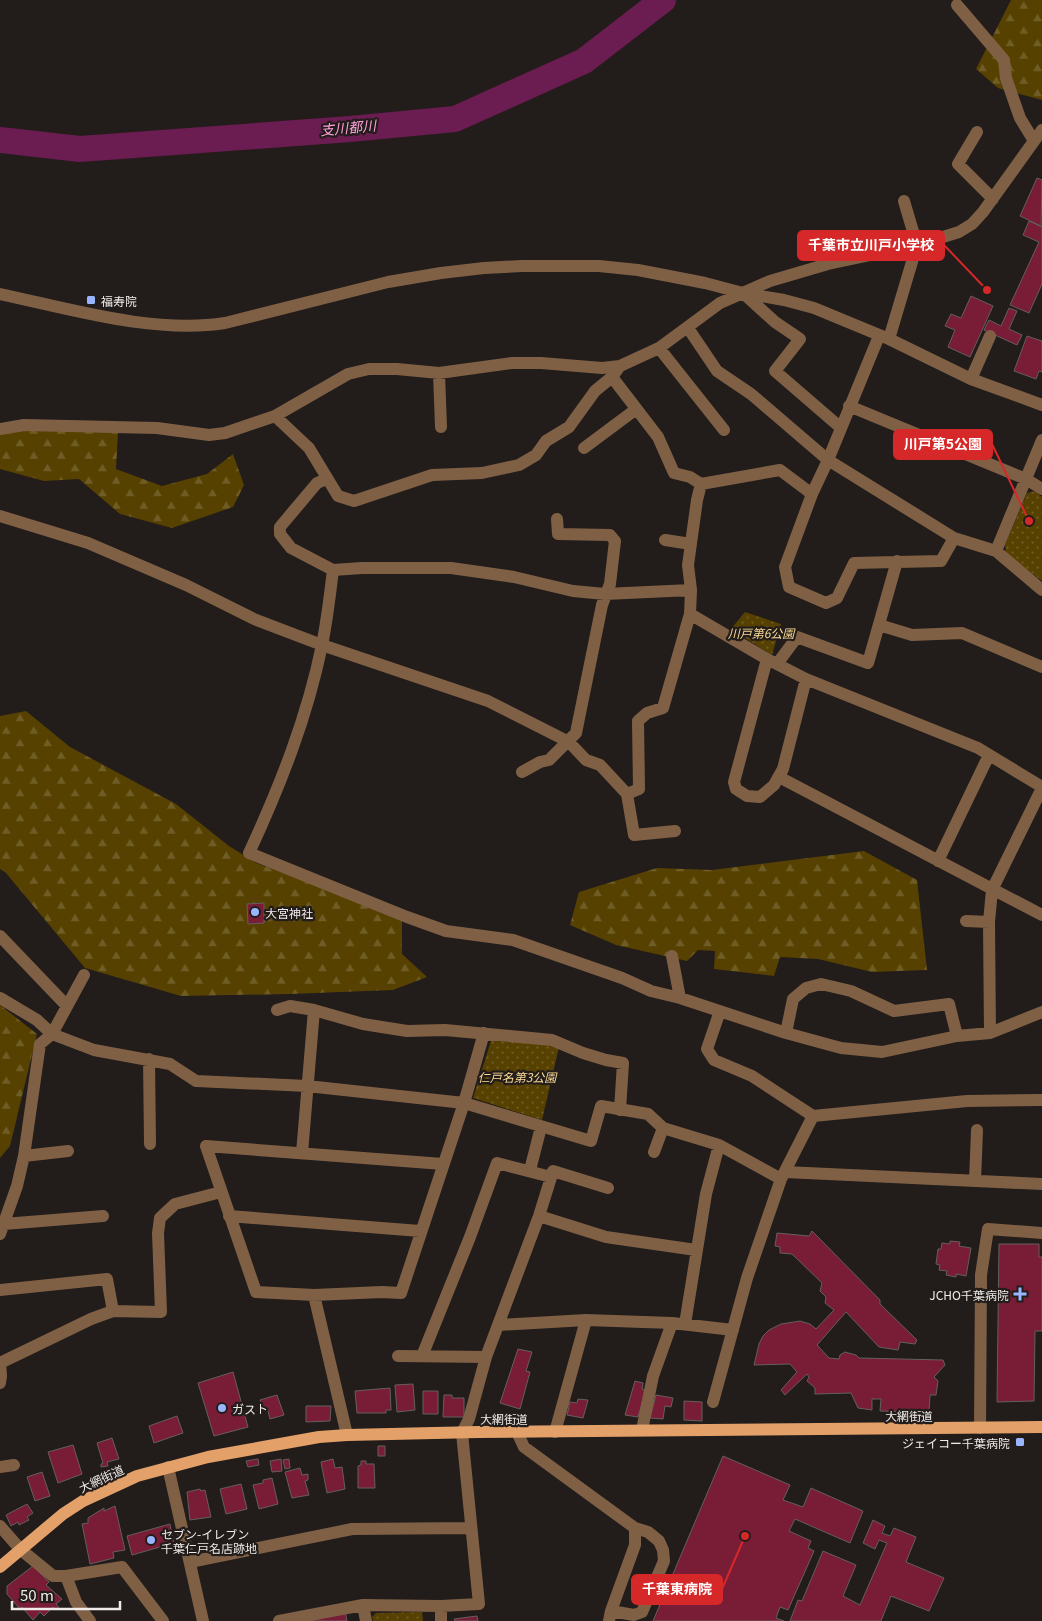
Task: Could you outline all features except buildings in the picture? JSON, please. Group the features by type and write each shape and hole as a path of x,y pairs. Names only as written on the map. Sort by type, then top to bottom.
{"main road":[{"name":"大網街道","path":"0,1568 63,1514 83,1501 137,1476 208,1456 289,1442 347,1435 642,1430 1042,1427"}],"street":[{"path":"0,429 24,425 157,428 208,435 225,433 275,416 348,374 368,369 397,369 438,373 512,363 541,363 602,368 620,366 659,348 720,303 770,281 828,264 917,245 960,232 972,224 993,199 1038,136 1020,118 1006,78 1004,60 957,5"},
{"path":"977,132 958,164 993,199"},
{"path":"904,201 917,245 884,337 849,406 828,460 812,494 785,568 789,587 826,603 837,598 854,563 941,561 954,538"},
{"path":"0,294 118,319 178,327 202,327 225,323 388,282 441,273 484,268 562,265 599,266 648,272 705,283 814,308 884,337 971,379 1042,405"},
{"path":"743,293 775,322 800,339 775,371 840,428"},
{"path":"688,328 717,371 751,394 828,460 954,538 996,551 1042,590"},
{"path":"971,379 990,336"},
{"path":"659,348 724,430"},
{"path":"275,416 309,448 338,496 354,501 432,475 482,474 537,459 546,441 569,427 595,391 612,377 620,366"},
{"path":"438,373 440,427"},
{"path":"612,377 635,410 658,438 674,473 690,477 701,484 780,470 812,494"},
{"path":"849,406 1026,479 1042,489"},
{"path":"584,448 635,410"},
{"path":"996,551 1042,440"},
{"path":"328,479 317,484 280,527 280,534 290,548 333,570 362,568 450,568 514,577 573,591 605,594 691,590"},
{"path":"627,794 639,789 638,721 647,712 663,708 690,614 691,590 688,565 701,484"},
{"path":"0,516 88,543 186,586 254,620 488,701 569,742 586,760 600,765 627,794 634,835 675,831"},
{"path":"522,772 540,762 549,760 576,733 605,594 610,584 615,541 610,535 558,534 557,519"},
{"path":"665,540 691,544"},
{"path":"806,680 792,739 779,778 760,797 747,796 736,788 734,782 772,662 797,637 868,663 897,561"},
{"path":"333,570 322,645 308,701 284,776 249,853 407,917 446,930 513,940 622,978 651,991 680,998 786,1033 842,1048 882,1052 957,1036 990,1033 1042,1012"},
{"path":"690,614 806,680 978,748 1042,788 992,890 989,922 990,1033"},
{"path":"878,625 912,635 962,633 1042,668"},
{"path":"938,861 989,755"},
{"path":"779,778 1042,915"},
{"path":"966,921 989,922"},
{"path":"0,936 68,1006"},
{"path":"672,956 680,998"},
{"path":"84,975 52,1034 40,1044 24,1156 17,1186 2,1229 103,1216"},
{"path":"786,1033 793,999 806,988 821,984 851,991 894,1011 949,1004 957,1036"},
{"path":"0,998 37,1020 52,1034 94,1050 170,1064 196,1081 307,1086 464,1103 591,1141 601,1106 648,1114 663,1128 720,1145 783,1176 1042,1184"},
{"path":"277,1010 290,1006 314,1010 363,1024 407,1030 444,1030 552,1040 598,1058 623,1062 620,1110"},
{"path":"302,1153 314,1010"},
{"path":"720,1011 707,1049 714,1060 752,1076 814,1116 967,1101 1041,1098"},
{"path":"443,1164 206,1146 228,1216 256,1292 314,1295 401,1293 464,1103 484,1033"},
{"path":"148,1059 150,1144"},
{"path":"713,1402 747,1278 783,1176 814,1116"},
{"path":"530,1170 542,1127"},
{"path":"654,1152 663,1128"},
{"path":"975,1181 977,1130"},
{"path":"642,1430 653,1376 678,1324 696,1250 706,1194 720,1145"},
{"path":"24,1156 68,1151"},
{"path":"422,1356 470,1237 497,1163 530,1170 551,1177"},
{"path":"279,1621 363,1605 440,1606 479,1604 462,1433 469,1419 486,1357 539,1216 553,1170 608,1188"},
{"path":"0,1383 0,1363 91,1319 113,1311 162,1312 158,1234 160,1218 174,1204 222,1192"},
{"path":"228,1216 420,1231"},
{"path":"539,1216 606,1237 696,1250"},
{"path":"980,1428 981,1275 988,1229 1042,1233"},
{"path":"0,1290 107,1279 113,1311"},
{"path":"314,1295 347,1435"},
{"path":"498,1325 586,1320 678,1324 733,1330"},
{"path":"556,1432 586,1320"},
{"path":"398,1356 486,1357"},
{"path":"517,1432 524,1447 635,1528 648,1532 659,1541 663,1550 664,1561 642,1612 634,1616 610,1616 635,1545 635,1528"},
{"path":"0,1467 14,1465"},
{"path":"168,1467 203,1621"},
{"path":"0,1526 20,1549 53,1576 66,1576 122,1567 163,1621"},
{"path":"190,1562 352,1529 471,1528"},
{"path":"66,1576 76,1602 90,1621"},
{"path":"363,1605 366,1621"},
{"path":"440,1606 441,1621"}],"green space":[{"path":"1011,0 1042,0 1042,100 998,88 976,69"},
{"path":"0,423 118,432 116,469 162,486 207,474 233,454 244,485 233,507 172,528 120,514 79,479 44,481 0,469"},
{"path":"1035,491 1042,497 1042,581 1006,554 1005,545 1027,493"},
{"name":"川戸第6公園","path":"745,612 781,624 772,655 731,629"},
{"path":"26,711 70,747 176,804 229,846 256,863 402,915 402,954 427,977 393,990 181,996 85,968 6,873 0,869 0,716"},
{"path":"864,851 917,880 927,970 872,972 818,959 780,957 774,976 714,969 715,951 698,950 687,961 616,945 570,925 579,892 657,868 712,870"},
{"path":"0,1005 37,1034 10,1146 0,1158"},
{"name":"仁戸名第3公園","path":"491,1041 548,1042 559,1047 542,1120 473,1098"},
{"path":"422,1612 423,1621 373,1621 372,1617 376,1613"}],"waterway":[{"name":"支川都川","path":"0,140 80,149 350,129 455,119 584,61 663,0"}],"place":[{"name":"千葉市立川戸小学校","path":"987,290"},
{"name":"福寿院","path":"91,300"},
{"name":"川戸第5公園","path":"1029,521"},
{"name":"大宮神社","path":"255,912"},
{"name":"JCHO千葉病院","path":"1020,1294"},
{"name":"ガスト","path":"222,1408"},
{"name":"ジェイコー千葉病院","path":"1020,1442"},
{"name":"千葉東病院","path":"745,1536"},
{"name":"セブン-イレブン 千葉仁戸名店跡地","path":"151,1540"}]}
